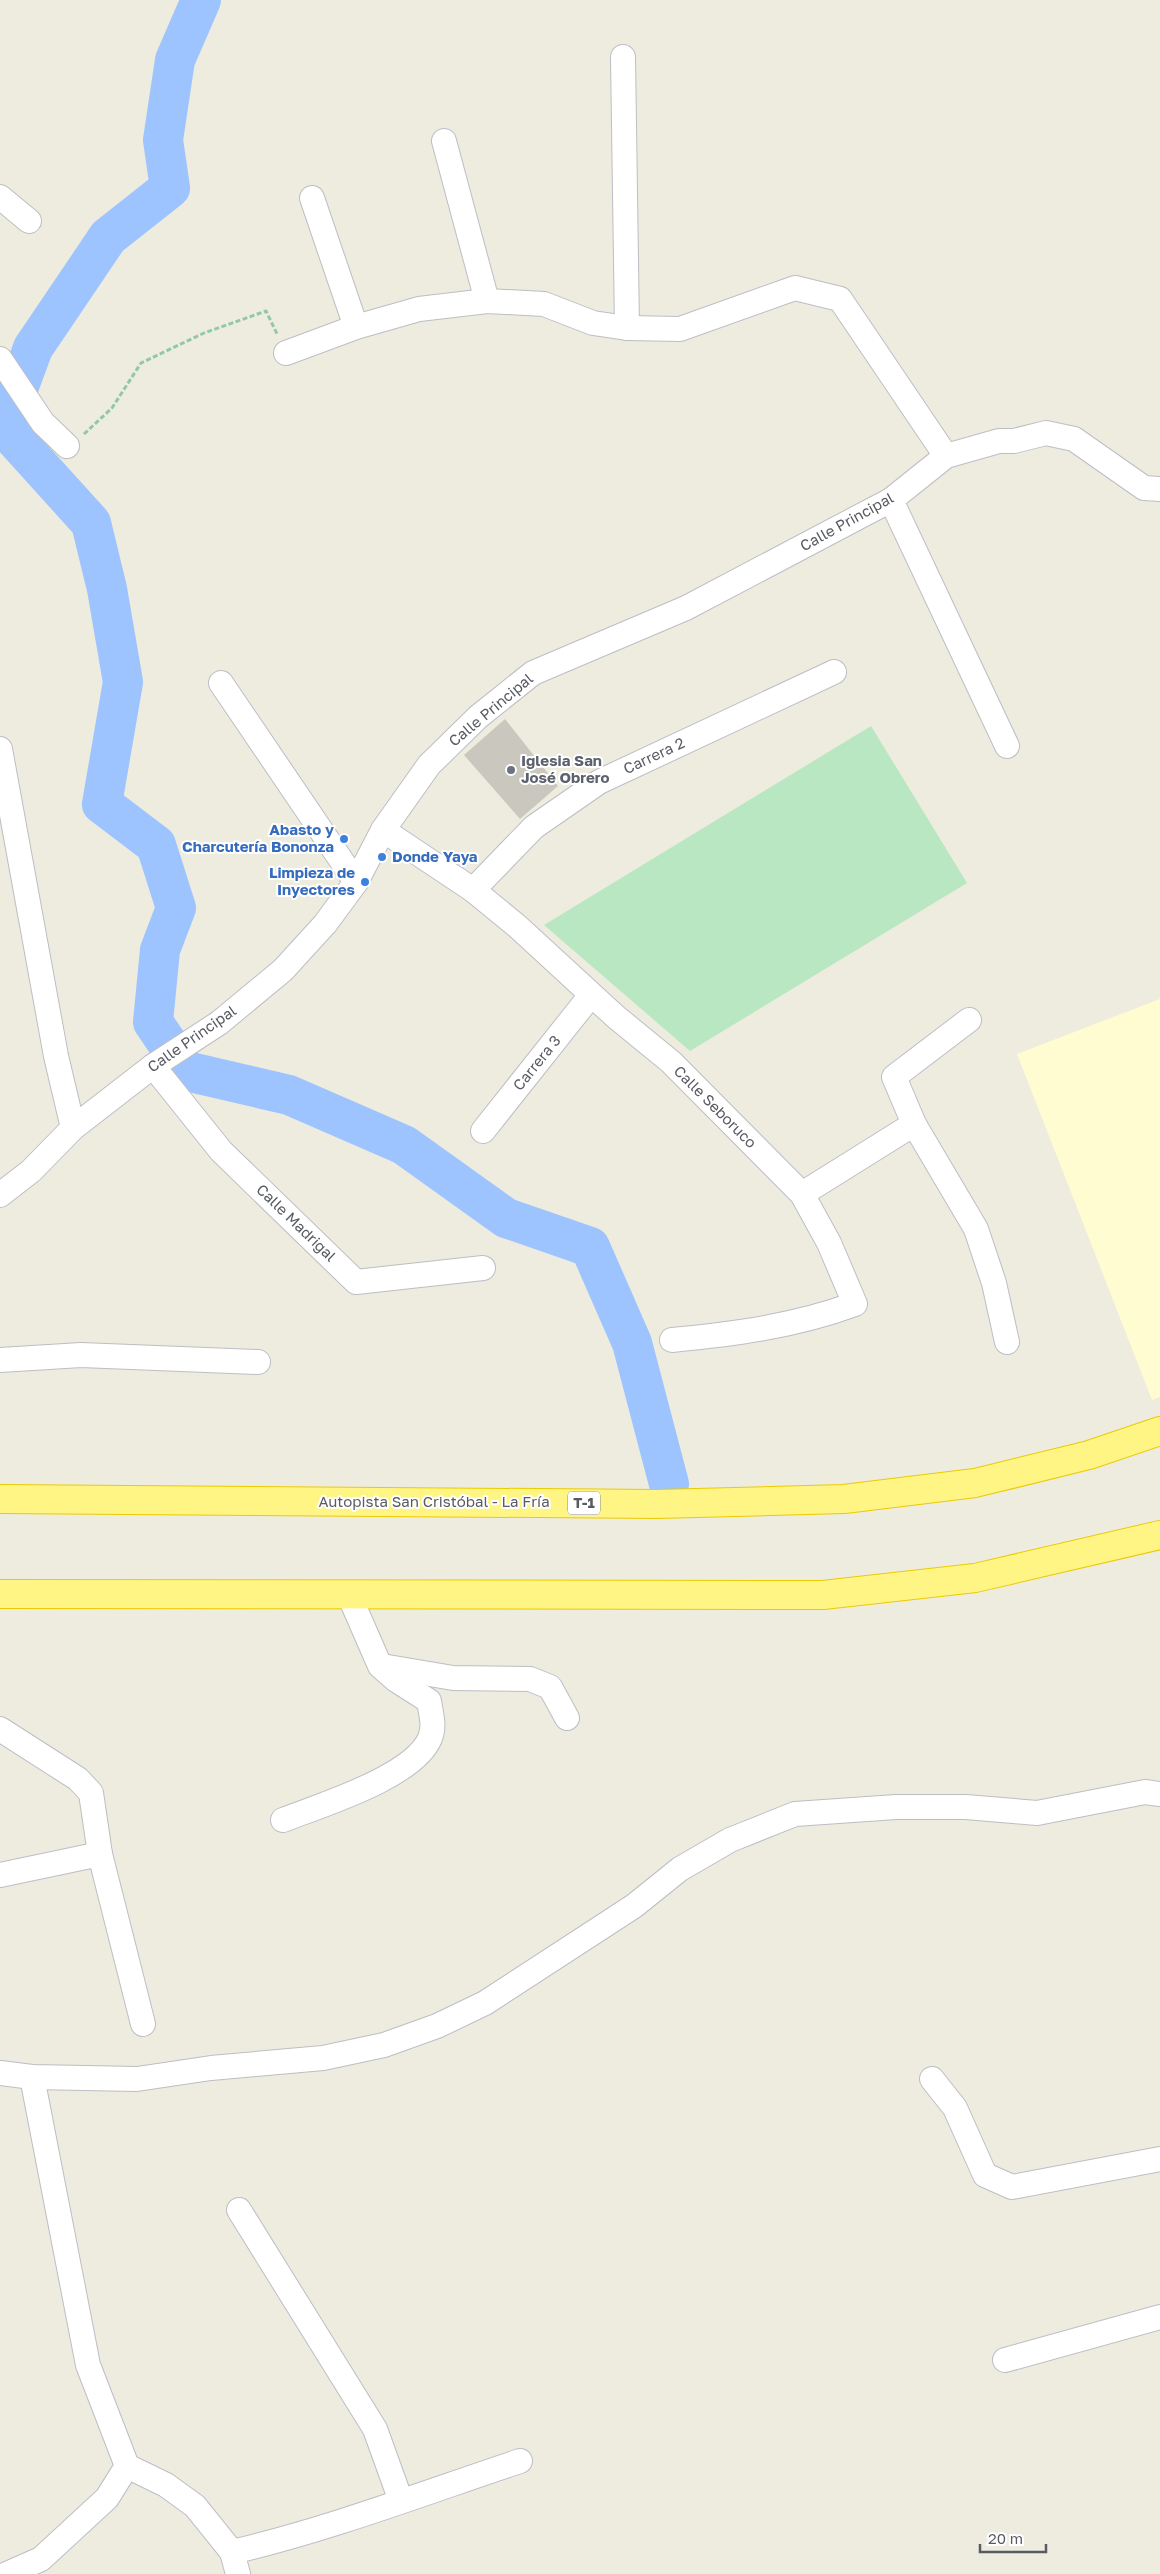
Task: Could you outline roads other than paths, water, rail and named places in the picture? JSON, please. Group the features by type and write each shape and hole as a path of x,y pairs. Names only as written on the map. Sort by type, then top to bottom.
{"highway":[{"name":"Autopista San Cristóbal - La Fría","path":"0,1499 657,1504 844,1499 984,1481 1089,1455 1160,1431"},
{"path":"0,1594 823,1594 975,1578 1160,1535"}],"street":[{"path":"623,57 627,328"},
{"path":"444,141 487,301"},
{"path":"0,197 29,220"},
{"path":"312,198 356,327"},
{"path":"286,353 356,327 419,309 487,301 544,304 593,322 627,328 680,329 795,288 840,299 946,456"},
{"path":"0,359 43,423 67,446"},
{"name":"Calle Principal","path":"0,1195 31,1171 73,1128 153,1066 220,1023 283,970 325,924 356,882 384,830 429,765 478,717 533,673 686,608 891,500 946,456 999,441 1014,441 1046,433 1074,439 1144,488 1160,489"},
{"path":"891,500 1007,746"},
{"name":"Carrera 2","path":"473,890 534,827 599,782 834,672"},
{"path":"221,683 356,882"},
{"path":"0,749 56,1056 73,1128"},
{"name":"Calle Seboruco","path":"384,830 473,890 517,926 591,995 671,1062 802,1194 829,1243 855,1304 821,1317 776,1328 672,1340"},
{"name":"Carrera 3","path":"483,1131 591,995"},
{"path":"969,1020 894,1077 914,1124 976,1229 994,1283 1007,1342"},
{"name":"Calle Madrigal","path":"153,1066 222,1151 356,1282 484,1268"},
{"path":"802,1194 914,1124"},
{"path":"0,1360 81,1355 258,1362"},
{"path":"283,1820 386,1778 424,1750 434,1726 429,1701 396,1680 380,1666 348,1595"},
{"path":"380,1666 453,1678 530,1679 550,1686 567,1718"},
{"path":"0,1729 78,1779 91,1793 100,1854 143,2024"},
{"path":"0,2073 137,2080 211,2068 323,2058 384,2045 437,2026 485,2004 634,1906 680,1869 730,1840 795,1814 896,1807 966,1807 1037,1812 1145,1792 1160,1794"},
{"path":"0,1875 100,1854"},
{"path":"32,2076 88,2364 127,2466 166,2485 195,2506 235,2563 307,2533 520,2461"},
{"path":"932,2079 955,2108 985,2175 1012,2188 1160,2159"},
{"path":"239,2210 375,2429 400,2500"},
{"path":"1006,2360 1160,2318"},
{"path":"7,2574 41,2559 107,2498 127,2466"}],"waterway":[{"path":"201,0 175,60 163,140 170,188 108,237 33,348 4,427 91,523 107,589 123,682 102,804 156,845 176,908 160,950 153,1022 186,1071 289,1095 404,1145 506,1218 590,1247 632,1343 669,1484"}],"place":[{"name":"Iglesia San José Obrero","path":"511,770"},
{"name":"Abasto y Charcutería Bononza","path":"344,839"},
{"name":"Donde Yaya","path":"382,857"},
{"name":"Limpieza de Inyectores","path":"365,882"}]}
